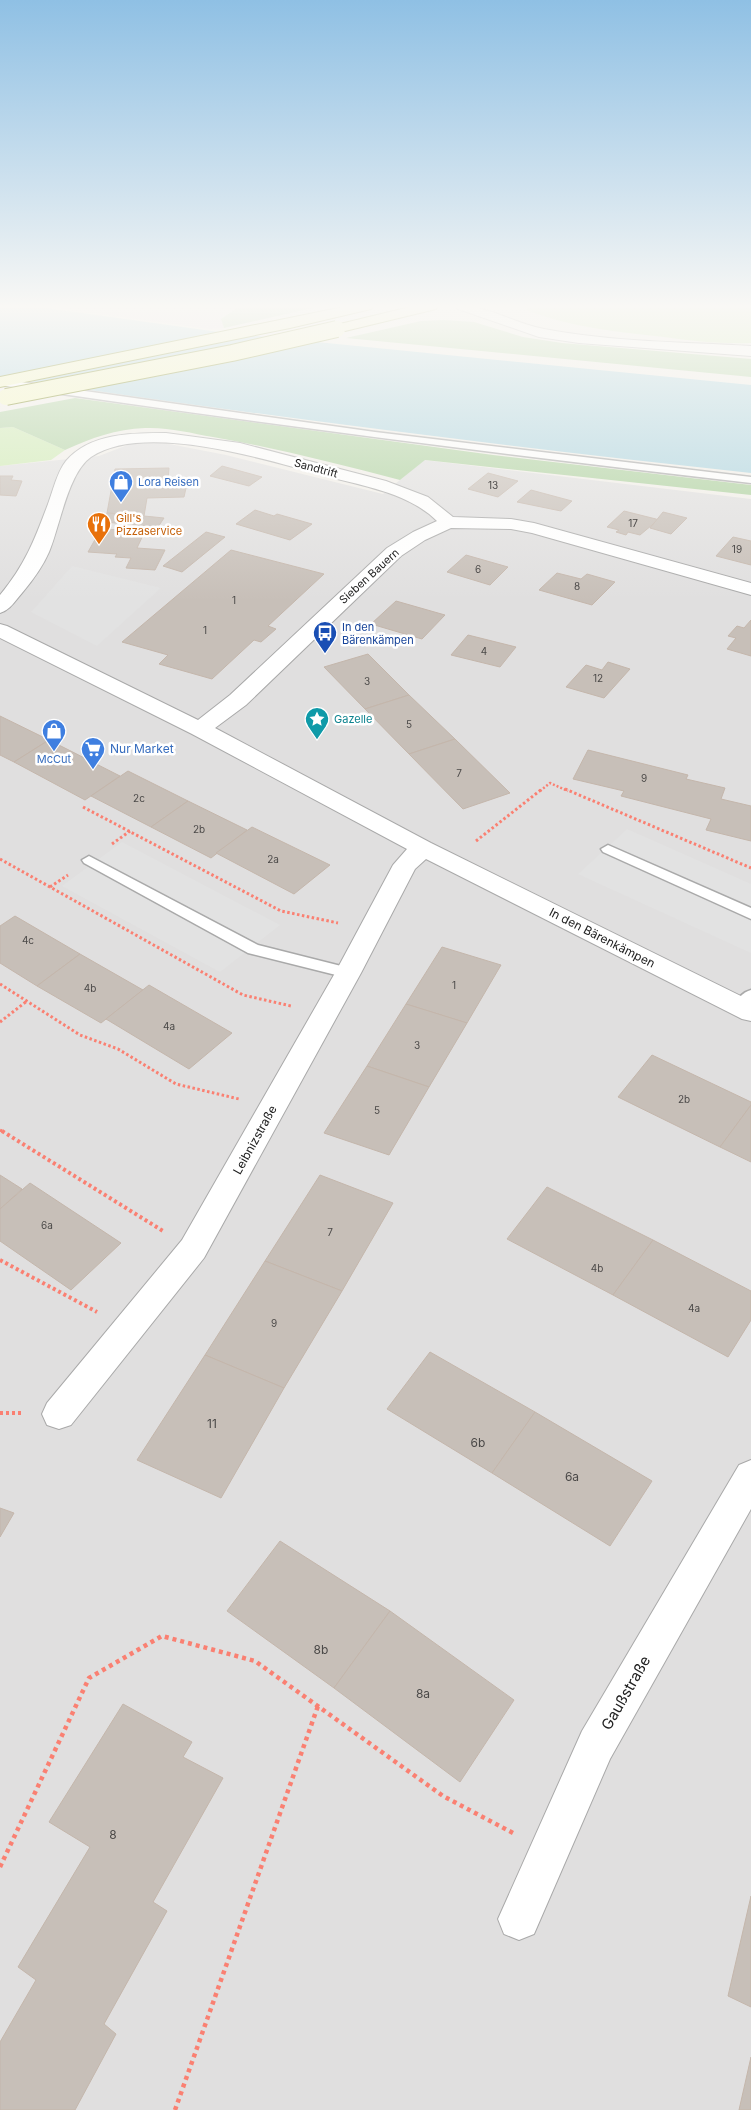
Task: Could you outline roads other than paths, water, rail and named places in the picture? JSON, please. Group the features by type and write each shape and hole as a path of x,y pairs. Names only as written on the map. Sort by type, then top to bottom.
{"street":[{"name":"Sandtrift","path":"0,607 26,576 38,553 71,466 80,455 121,440 160,437 187,440 295,462 393,489 424,502 439,512 448,523"},
{"name":"Sieben Bauern","path":"200,729 238,700 394,552 419,536 448,523 478,522 534,528 751,589"},
{"name":"In den Bärenkämpen","path":"0,630 200,729 450,862 747,1004"},
{"name":"Leibnizstraße","path":"59,1414 193,1249 348,973 405,865 423,848"},
{"name":"Gaußstraße","path":"519,1919 596,1745 751,1476"}],"lane":[{"path":"151,404 512,453 751,480"},
{"path":"608,849 751,914"},
{"path":"89,860 252,949 348,973"}],"water":[{"path":"191,404 751,404 751,473 563,452"}],"place":[{"name":"Lora Reisen","path":"121,503"},
{"name":"Gill's Pizzaservice","path":"99,545"},
{"name":"In den Bärenkämpen","path":"325,654"},
{"name":"Gazelle","path":"317,740"},
{"name":"McCut","path":"54,752"},
{"name":"Nur Market","path":"93,770"}]}
